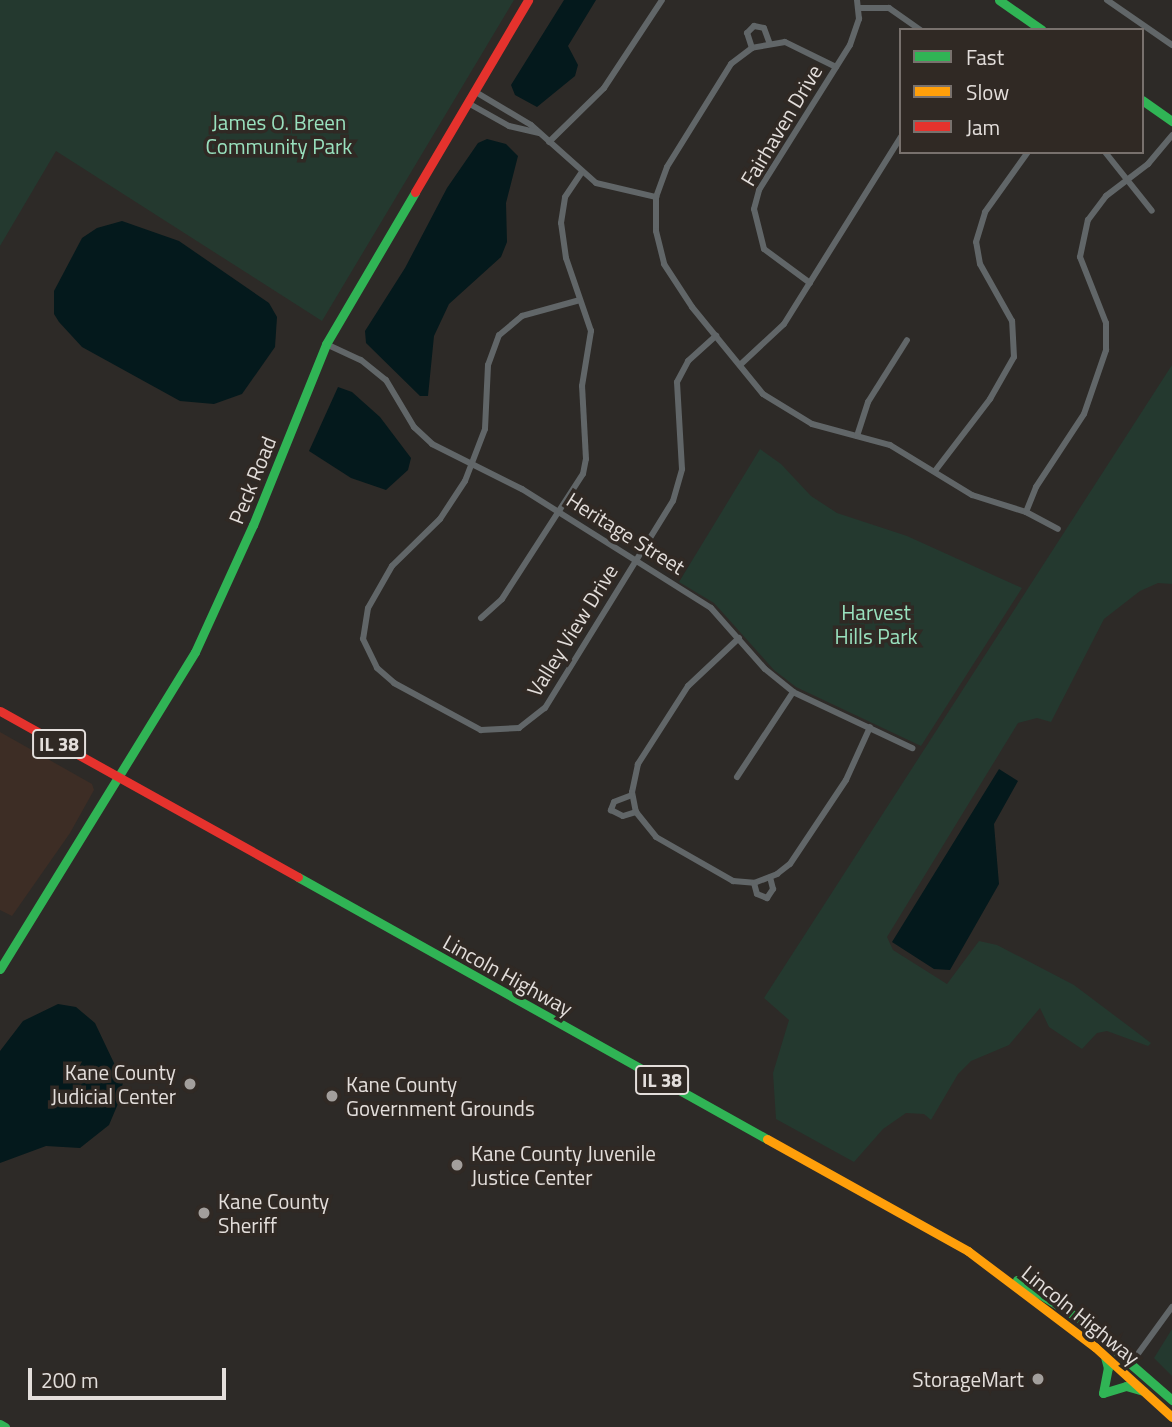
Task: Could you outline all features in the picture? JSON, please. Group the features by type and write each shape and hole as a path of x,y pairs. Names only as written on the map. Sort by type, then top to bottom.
{"main road":[{"name":"Peck Road","path":"0,969 204,635 326,344 528,0"},
{"path":"999,0 1039,28"},
{"path":"1144,101 1172,121"},
{"name":"Lincoln Highway","path":"0,711 998,1270 1039,1290 1132,1362 1172,1400"},
{"name":"Lincoln Highway","path":"998,1270 1104,1354 1172,1417"},
{"path":"1104,1354 1108,1368 1103,1394 1126,1386 1151,1395"},
{"path":"0,1424 5,1427"}],"street":[{"path":"549,142 604,88 662,0"},
{"path":"857,0 860,8 889,8 918,28"},
{"path":"1107,0 1172,45"},
{"name":"Fairhaven Drive","path":"810,283 764,250 754,209 759,190 857,30 860,8"},
{"path":"752,48 747,33 754,26 764,28 769,42"},
{"path":"836,67 804,47 769,42 752,48 728,68 667,167 656,197 656,231 664,264 716,336 763,394 798,417 821,428 896,447 972,495 1027,512 1058,529"},
{"path":"474,91 541,133 581,173 610,190 656,197"},
{"path":"468,103 509,126 541,133"},
{"path":"1027,512 1036,487 1084,414 1104,360 1106,323 1082,265 1080,245 1096,207 1126,179 1148,164 1172,135"},
{"path":"740,365 776,335 899,141"},
{"path":"935,471 990,399 1014,357 1012,321 980,264 976,242 985,212 1027,154"},
{"path":"1107,154 1152,211"},
{"path":"481,618 502,599 583,474 586,459 582,386 591,331 566,258 561,223 565,197 581,173"},
{"name":"Valley View Drive","path":"579,300 522,316 499,335 489,360 485,429 453,502 402,553 368,608 363,639 371,660 387,678 481,730 506,731 533,720 545,708 636,560 680,484 674,399 678,376 692,356 716,336"},
{"path":"857,436 868,402 906,340"},
{"name":"Heritage Street","path":"326,344 374,369 425,438 558,511 711,608 770,674 793,692 912,748"},
{"path":"739,638 707,664 670,712 638,764 632,795 636,812 656,837 716,873 754,883 770,877 790,864 809,837 846,780 870,727"},
{"path":"737,777 793,692"},
{"path":"632,795 614,802 611,810 623,816 636,812"},
{"path":"754,883 757,894 767,898 773,889 770,877"},
{"path":"1132,1362 1172,1307"}],"shaded area":[{"path":"564,0 596,0 568,46 578,65 575,76 537,107 515,95 511,85"},
{"path":"487,139 506,144 518,156 506,203 507,242 501,257 449,304 434,336 428,396 420,396 366,343 365,331 405,268 447,188 478,143"},
{"path":"122,221 179,241 269,303 277,317 275,347 242,394 214,404 180,401 82,347 59,322 54,314 54,291 82,238 97,228"},
{"path":"338,387 352,392 380,417 411,458 408,470 386,490 351,478 309,451"},
{"path":"0,732 92,784 94,790 70,833 12,916 0,910"},
{"path":"999,769 1018,781 994,824 999,884 950,970 934,969 892,942"},
{"path":"58,1004 76,1007 95,1023 123,1082 120,1099 109,1125 80,1148 46,1146 0,1163 0,1051 23,1021"}],"green space":[{"name":"James O. Breen Community Park","path":"0,0 514,0 322,321 56,151 0,246"},
{"path":"1172,365 1172,584 1158,583 1140,591 1104,619 1051,722 1037,718 1018,723 887,937 893,950 947,984 979,941 997,945 1074,985 1151,1043 1148,1046 1107,1031 1097,1033 1082,1049 1049,1027 1040,1008 1009,1045 971,1061 958,1074 931,1120 924,1114 906,1113 883,1129 854,1162 776,1119 773,1073 789,1020 764,998"},
{"name":"Harvest Hills Park","path":"760,449 781,464 811,496 837,513 907,536 1022,588 921,746 796,687 774,670 714,603 679,582"},
{"path":"1172,1329 1172,1376 1154,1358"}],"traffic: fast":[{"path":"999,0 1039,28"},
{"path":"1144,101 1172,121"},
{"path":"0,969 195,652 253,525 326,344 415,192"},
{"path":"298,877 767,1139"},
{"path":"1017,1280 1078,1318 1172,1400"},
{"path":"1103,1393 1108,1368 1105,1357"},
{"path":"1103,1393 1126,1386 1143,1391"},
{"path":"0,1424 5,1427"}],"traffic: slow":[{"path":"767,1139 968,1251 1095,1347 1172,1417"}],"traffic: jam":[{"path":"415,192 528,0"},
{"path":"0,711 298,877"}],"place":[{"name":"Kane County Judicial Center","path":"190,1084"},
{"name":"Kane County Government Grounds","path":"332,1096"},
{"name":"Kane County Juvenile Justice Center","path":"457,1165"},
{"name":"Kane County Sheriff","path":"204,1213"},
{"name":"StorageMart","path":"1038,1379"}]}
